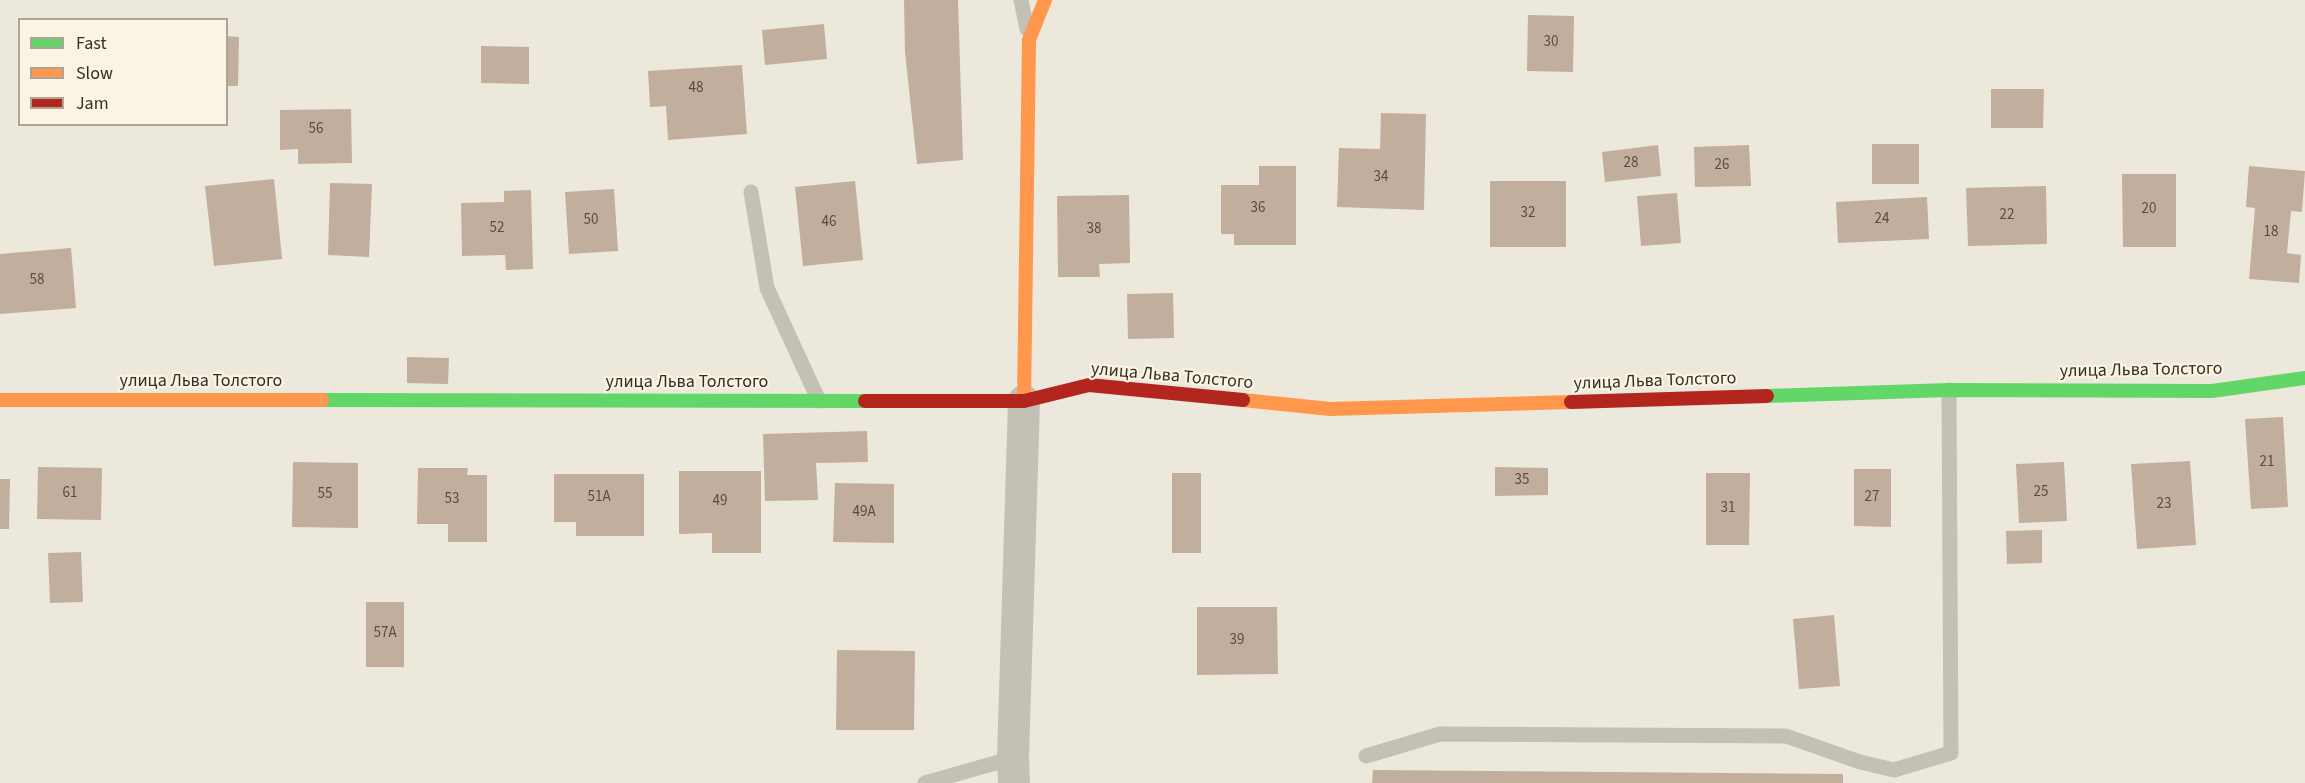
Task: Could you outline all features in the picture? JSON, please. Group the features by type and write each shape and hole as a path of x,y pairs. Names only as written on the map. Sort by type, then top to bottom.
{"street":[{"path":"1013,771 1024,401 1029,40 1045,0"},
{"name":"улица Льва Толстого","path":"0,400 1024,401 1089,385 1330,409 1949,390 2212,391 2305,378"}],"lane":[{"path":"1021,0 1029,40"},
{"path":"751,192 767,288 819,401"},
{"path":"1366,756 1440,734 1786,736 1894,776 1951,753 1949,390"},
{"path":"925,783 1013,771"}],"building":[{"path":"904,0 958,0 963,160 917,164 905,52"},
{"path":"1528,15 1574,16 1573,72 1527,71"},
{"path":"824,24 827,59 765,65 762,30"},
{"path":"228,36 239,37 238,86 228,86"},
{"path":"481,46 529,47 529,84 481,83"},
{"path":"742,65 747,134 668,140 666,106 650,107 648,71"},
{"path":"1991,89 2044,89 2043,128 1991,128"},
{"path":"351,109 352,163 298,164 298,149 280,150 280,110"},
{"path":"1381,113 1426,114 1424,210 1337,207 1339,148 1380,149"},
{"path":"1872,144 1919,144 1919,184 1872,184"},
{"path":"1658,145 1661,176 1605,182 1602,152"},
{"path":"1749,145 1751,186 1695,187 1694,147"},
{"path":"1259,166 1296,166 1296,245 1234,245 1234,234 1221,234 1221,185 1259,185"},
{"path":"2249,166 2305,171 2302,212 2291,211 2287,253 2301,255 2299,283 2249,279 2255,208 2246,207"},
{"path":"2122,174 2176,174 2176,247 2123,247"},
{"path":"274,179 282,259 214,266 205,186"},
{"path":"855,181 863,260 803,266 795,187"},
{"path":"1490,181 1566,181 1566,247 1490,247"},
{"path":"330,183 372,184 369,257 328,255"},
{"path":"2046,186 2047,244 1968,246 1966,188"},
{"path":"614,189 618,251 569,254 565,192"},
{"path":"531,190 533,269 506,270 505,255 462,256 461,203 504,202 504,191"},
{"path":"1677,193 1681,243 1641,246 1637,196"},
{"path":"1129,195 1130,263 1099,264 1100,277 1058,277 1057,196"},
{"path":"1927,197 1929,239 1838,243 1836,202"},
{"path":"71,248 76,308 0,314 0,254"},
{"path":"1173,293 1174,338 1128,339 1127,294"},
{"path":"407,357 449,358 448,384 407,383"},
{"path":"2283,417 2288,507 2251,509 2245,419"},
{"path":"867,431 868,462 816,463 818,500 765,501 763,434"},
{"path":"2190,461 2196,545 2137,549 2131,464"},
{"path":"293,462 358,463 358,528 292,527"},
{"path":"2064,462 2067,521 2019,523 2016,464"},
{"path":"38,467 102,468 101,520 37,519"},
{"path":"1495,467 1548,468 1548,495 1495,496"},
{"path":"418,468 468,468 467,475 487,475 487,542 448,542 448,524 417,524"},
{"path":"1854,469 1891,469 1891,527 1854,526"},
{"path":"679,471 761,471 761,553 712,553 712,533 679,534"},
{"path":"1172,473 1201,473 1201,553 1172,553"},
{"path":"1706,473 1750,473 1749,545 1706,545"},
{"path":"554,474 644,474 644,536 576,536 576,522 554,522"},
{"path":"0,479 10,479 9,529 0,529"},
{"path":"835,483 894,484 894,543 833,542"},
{"path":"2042,530 2042,563 2007,564 2006,531"},
{"path":"81,552 83,602 50,603 48,553"},
{"path":"366,602 404,602 404,667 366,667"},
{"path":"1197,607 1277,607 1278,674 1197,675"},
{"path":"1834,615 1840,686 1799,689 1793,619"},
{"path":"837,650 915,651 914,730 836,730"},
{"path":"1373,770 1843,774 1843,783 1372,783"}],"traffic: fast":[{"path":"1767,396 1949,390 2212,391 2305,378"},
{"path":"322,400 865,401"}],"traffic: slow":[{"path":"1024,401 1029,40 1045,0"},
{"path":"0,400 322,400"},
{"path":"1243,400 1330,409 1571,402"}],"traffic: jam":[{"path":"865,401 1024,401 1089,385 1243,400"},
{"path":"1571,402 1767,396"}]}
